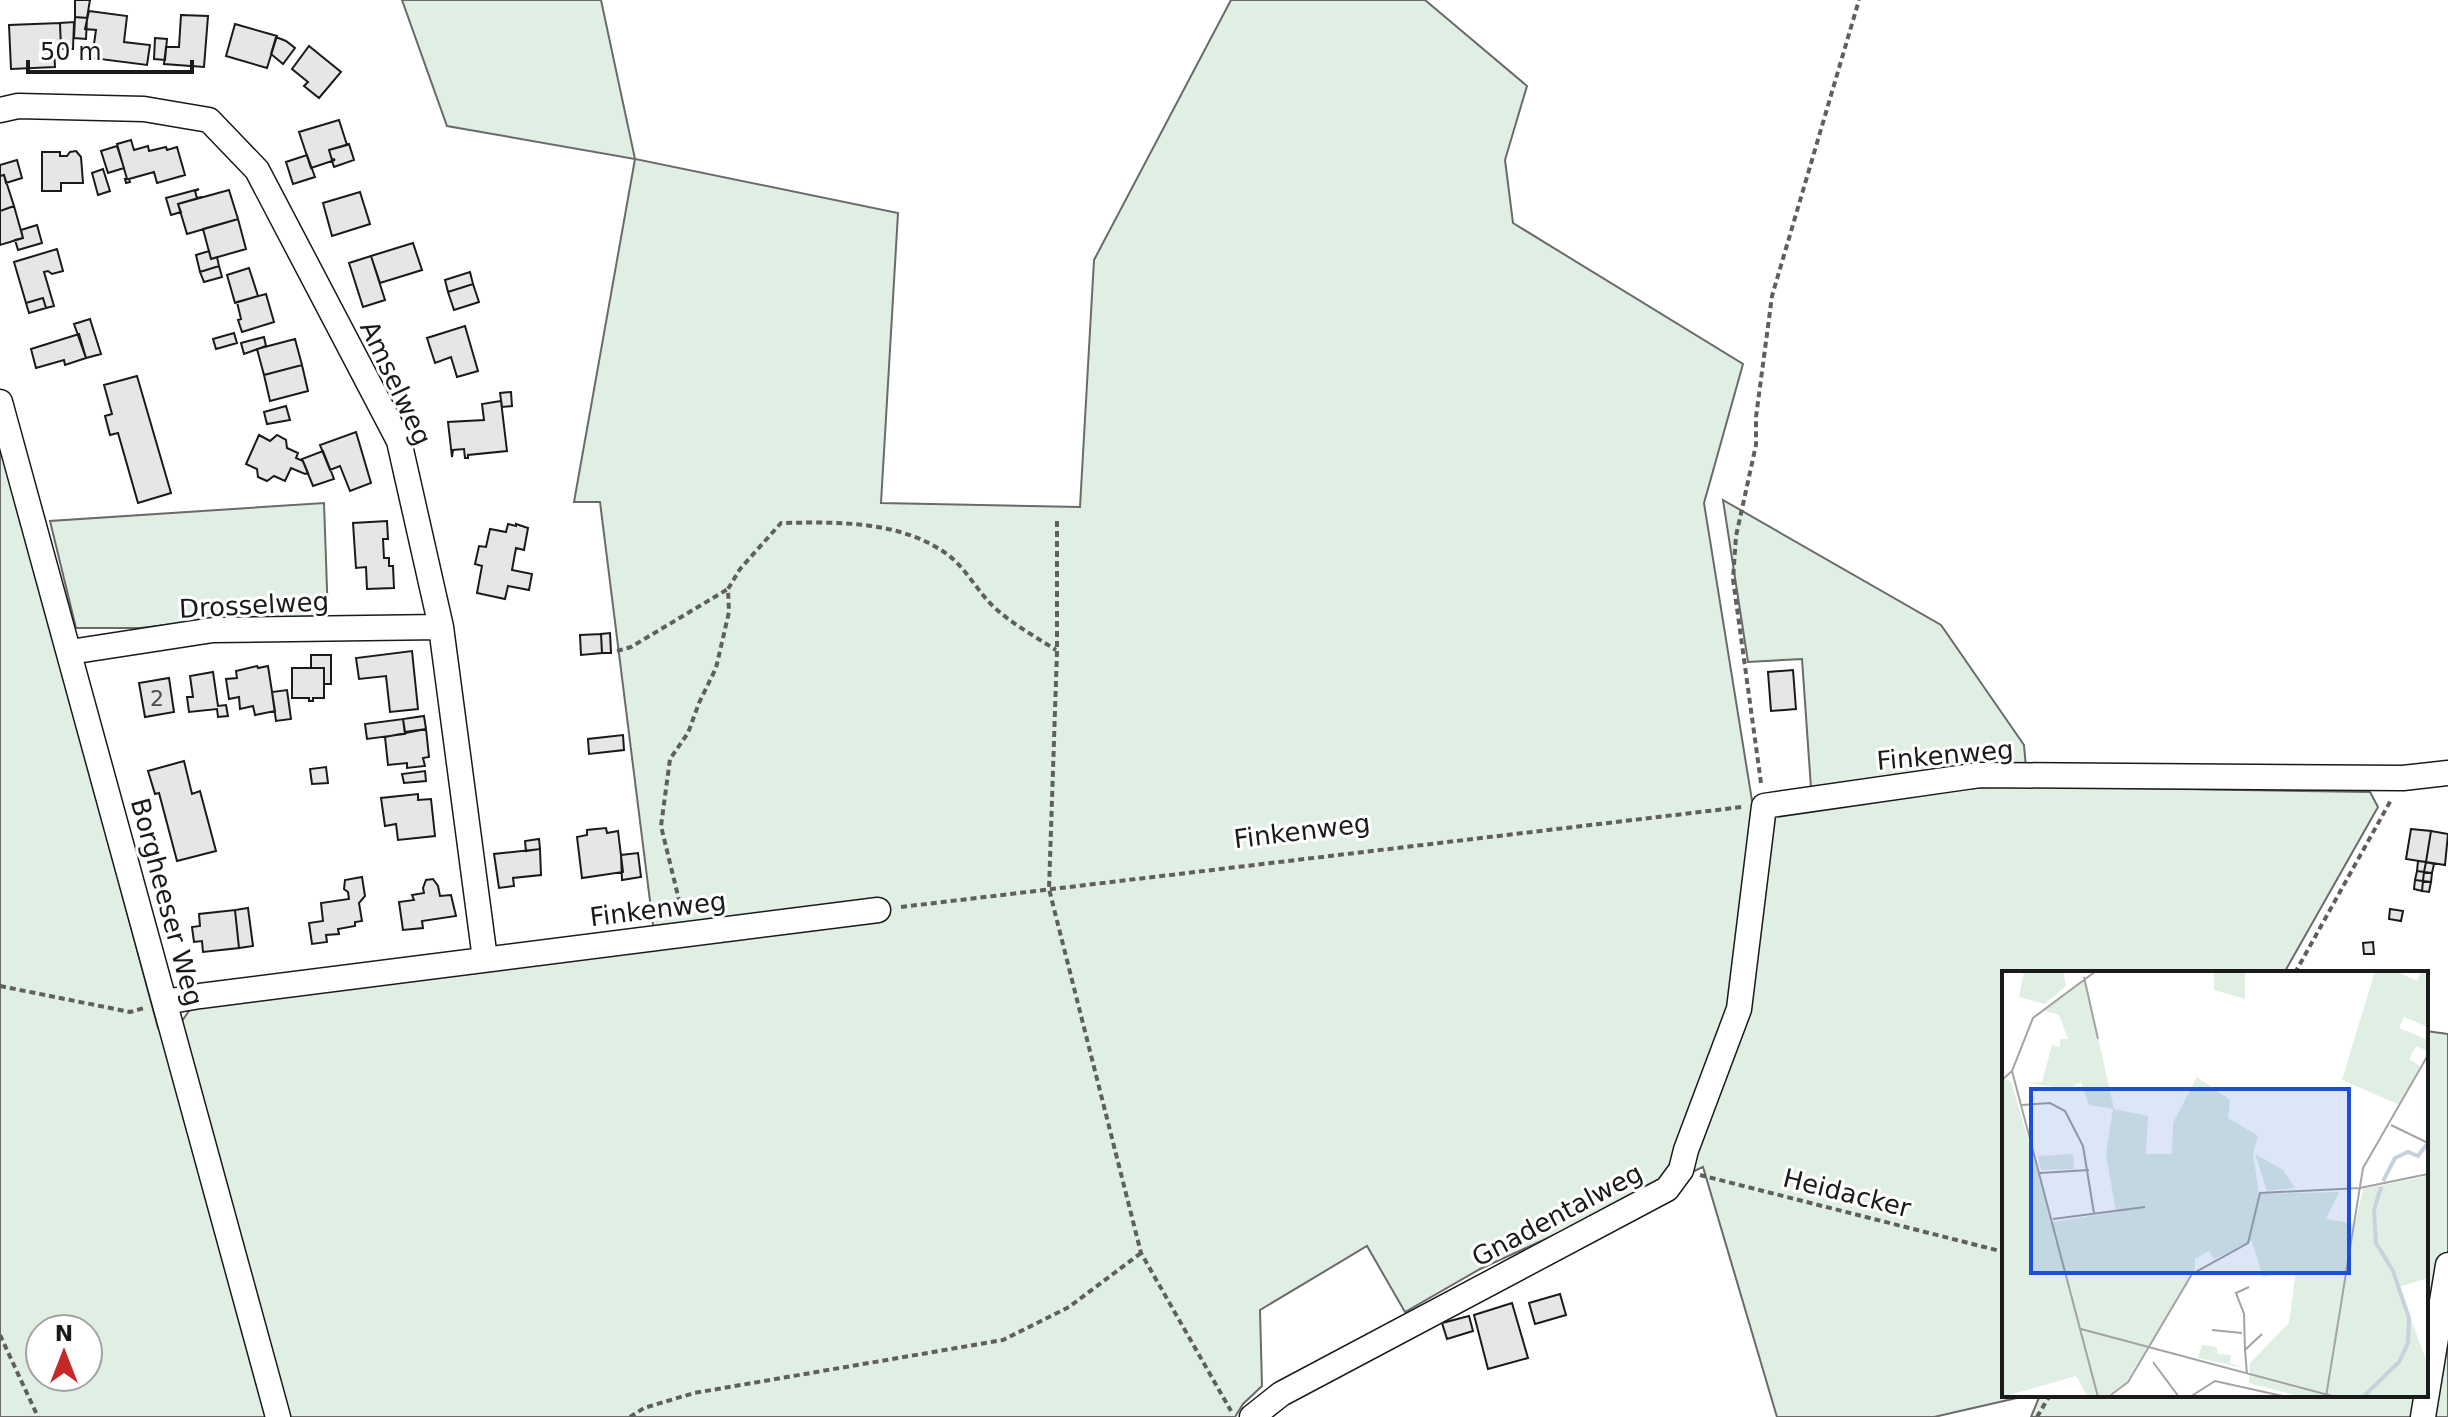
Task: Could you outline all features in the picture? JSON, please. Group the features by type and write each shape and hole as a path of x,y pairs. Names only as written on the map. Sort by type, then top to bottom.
{"street":[{"name":"Amselweg","path":"0,110 18,106 144,109 209,120 257,170 399,441 441,627 485,959"},
{"name":"Borgheeser Weg","path":"0,402 278,1417"},
{"name":"Drosselweg","path":"70,652 213,630 441,627"},
{"name":"Finkenweg","path":"1764,806 1980,775 2403,778 2448,773"},
{"name":"Gnadentalweg","path":"1252,1417 1281,1394 1667,1189 1681,1170 1739,1009 1764,806"},
{"name":"Finkenweg","path":"165,1002 878,910"},
{"path":"2428,1387 2448,1265"},
{"path":"2423,1417 2426,1397"}],"path":[{"path":"1764,806 1733,579 1736,536 1756,445 1756,417 1772,296 1859,0"},
{"path":"1057,521 1057,651 1049,889 1141,1253 1234,1417"},
{"path":"617,651 631,647 728,589 740,569 781,523 845,522 905,533 947,554 978,586 993,607 1057,651"},
{"path":"676,935 679,900 661,826 664,788 670,759 688,733 716,668 729,612 728,589"},
{"path":"2296,971 2403,778"},
{"name":"Finkenweg","path":"878,910 1764,806"},
{"path":"0,986 130,1012 165,1002"},
{"name":"Heidacker","path":"1681,1170 2002,1251"},
{"path":"630,1417 644,1408 694,1393 1003,1340 1069,1307 1141,1253"},
{"path":"0,1335 38,1417"},
{"path":"2037,1417 2049,1397"}],"green space":[{"path":"402,0 601,0 635,159 447,126"},
{"path":"1231,0 1425,0 1527,86 1505,160 1513,223 1743,364 1704,503 1754,813 1995,786 2370,792 2378,807 2285,971 2002,971 2002,1397 2021,1397 1934,1417 1777,1417 1703,1167 1480,1269 1405,1312 1367,1246 1260,1310 1262,1386 1243,1404 1235,1417 0,1417 0,445 158,1028 182,1021 191,1008 656,949 600,502 574,502 635,159 898,213 881,503 1080,507 1094,260"},
{"path":"1723,500 1941,625 2024,745 2026,768 1811,788 1802,659 1748,662"},
{"path":"324,503 328,617 202,621 140,628 76,628 50,521"},
{"path":"2428,1031 2448,1034 2448,1417 2031,1417 2039,1397 2428,1397"}],"building":[{"path":"75,0 90,0 87,18 75,17"},
{"path":"89,11 127,16 124,42 150,45 147,65 92,58 96,30 85,29"},
{"path":"181,15 208,16 204,67 164,64 166,47 179,47"},
{"path":"75,17 87,18 86,39 74,38"},
{"path":"74,22 73,49 61,49 60,23"},
{"path":"60,23 61,49 54,49 55,67 11,69 9,25"},
{"path":"235,24 277,36 267,68 226,56"},
{"path":"276,37 295,48 283,64 271,54"},
{"path":"155,38 167,39 165,60 154,59"},
{"path":"309,46 341,72 319,98 304,86 308,82 292,69"},
{"path":"339,120 347,145 329,150 332,160 335,160 311,168 299,132"},
{"path":"131,140 134,150 148,146 149,151 177,147 185,175 157,183 154,172 129,179 130,182 126,183 117,144"},
{"path":"349,144 354,160 334,167 332,161 335,159 332,160 329,150"},
{"path":"117,146 124,168 108,173 101,151"},
{"path":"76,151 81,157 83,183 61,183 61,191 42,191 42,152 60,152 60,156 67,156"},
{"path":"307,155 315,177 293,184 286,162"},
{"path":"17,160 22,178 6,183 4,175 0,176 0,165"},
{"path":"103,169 110,191 98,195 92,173"},
{"path":"4,175 14,206 0,211 0,176"},
{"path":"199,189 195,191 197,198 202,197 178,204 181,212 171,215 166,198"},
{"path":"229,190 238,219 187,234 178,204"},
{"path":"360,192 370,224 332,236 323,203"},
{"path":"14,206 23,238 0,245 0,211"},
{"path":"238,219 246,249 211,259 203,229"},
{"path":"37,225 42,243 18,250 15,240 23,238 21,230"},
{"path":"413,243 422,270 380,283 371,256"},
{"path":"57,249 63,271 52,274 44,272 54,306 46,308 43,298 26,303 14,262"},
{"path":"209,251 211,259 217,257 219,266 200,272 196,255"},
{"path":"371,256 385,300 363,307 349,263"},
{"path":"219,266 222,277 204,282 200,272"},
{"path":"249,268 258,296 235,303 227,275"},
{"path":"470,272 473,284 448,292 445,280"},
{"path":"473,284 479,302 454,310 448,292"},
{"path":"266,294 274,322 242,332 237,302"},
{"path":"43,298 46,308 29,313 26,303"},
{"path":"90,319 101,354 86,358 74,324"},
{"path":"465,326 478,371 457,377 451,357 435,363 427,338"},
{"path":"234,333 237,343 216,349 213,339"},
{"path":"79,334 86,358 65,365 64,360 36,368 31,349"},
{"path":"264,337 266,346 244,354 241,343"},
{"path":"295,339 302,365 264,375 257,349"},
{"path":"302,365 308,391 270,401 264,375"},
{"path":"137,376 171,493 138,503 118,433 110,435 105,416 112,414 104,385"},
{"path":"511,392 512,406 502,407 500,393"},
{"path":"501,401 507,451 468,455 465,458 464,449 453,450 452,457 448,422 484,420 482,404"},
{"path":"286,406 290,420 267,424 264,412"},
{"path":"356,432 371,483 350,491 340,466 330,470 320,445"},
{"path":"259,435 270,441 277,435 286,440 287,448 298,453 296,458 303,461 308,473 291,468 285,481 274,476 267,481 258,477 257,469 246,464"},
{"path":"323,451 334,479 313,486 302,459"},
{"path":"387,521 388,539 383,539 384,558 389,558 389,566 393,566 394,588 367,589 366,567 356,568 353,523"},
{"path":"508,524 528,528 524,550 516,548 512,570 532,574 529,590 508,586 505,599 477,593 482,566 475,564 479,546 486,547 490,529 506,532"},
{"path":"610,633 611,653 602,653 601,634"},
{"path":"601,634 602,653 581,655 580,635"},
{"path":"412,651 418,709 390,712 386,676 359,679 356,658"},
{"path":"311,655 331,655 331,684 324,684 324,668 311,668"},
{"path":"268,666 275,711 255,715 253,706 240,709 239,697 229,699 226,679 237,678 236,671"},
{"path":"292,668 324,668 324,698 309,701 309,698 292,698"},
{"path":"1793,670 1796,709 1771,711 1768,672"},
{"path":"213,672 218,706 226,705 228,716 218,717 217,709 189,712 187,697 193,697 190,676"},
{"path":"169,678 174,712 145,717 139,683"},
{"path":"287,690 291,719 276,721 272,692"},
{"path":"424,716 426,729 405,732 403,719"},
{"path":"403,719 405,734 367,739 365,724"},
{"path":"426,729 429,757 423,758 425,766 407,768 407,763 388,765 385,737"},
{"path":"623,735 624,750 589,754 588,739"},
{"path":"184,761 192,794 200,791 216,851 177,861 159,793 155,794 148,771"},
{"path":"326,767 328,783 312,784 310,769"},
{"path":"425,771 426,781 404,783 402,774"},
{"path":"418,794 418,800 431,799 435,836 398,840 396,824 385,826 381,798"},
{"path":"606,828 607,833 618,831 623,872 582,878 577,837 587,835 587,830"},
{"path":"2411,829 2431,831 2426,862 2406,859"},
{"path":"2431,831 2448,834 2445,865 2426,862"},
{"path":"539,839 540,849 526,851 525,841"},
{"path":"540,849 541,875 513,878 514,886 499,888 494,854"},
{"path":"638,853 641,877 622,880 621,855"},
{"path":"2418,861 2426,862 2424,872 2417,871"},
{"path":"2426,862 2434,864 2432,873 2424,872"},
{"path":"2417,871 2424,872 2423,881 2415,880"},
{"path":"2424,872 2432,873 2431,882 2423,881"},
{"path":"362,877 365,896 359,903 362,921 355,922 355,926 338,929 339,934 326,935 327,942 312,944 309,923 323,921 321,903 349,899 344,889 345,880"},
{"path":"433,879 440,896 451,895 456,916 422,921 423,928 403,930 399,902 414,900 412,895 424,893 426,880"},
{"path":"2415,880 2423,881 2422,891 2414,889"},
{"path":"2423,881 2431,882 2429,892 2422,891"},
{"path":"248,908 253,946 239,948 235,910"},
{"path":"2390,909 2403,911 2401,921 2389,919"},
{"path":"235,910 239,948 203,952 202,941 194,942 192,927 200,926 199,914"},
{"path":"2373,942 2374,954 2364,954 2363,943"},
{"path":"1560,1294 1566,1315 1535,1324 1529,1303"},
{"path":"1512,1303 1528,1358 1488,1369 1474,1315"},
{"path":"1469,1316 1473,1331 1447,1339 1442,1323"}]}
